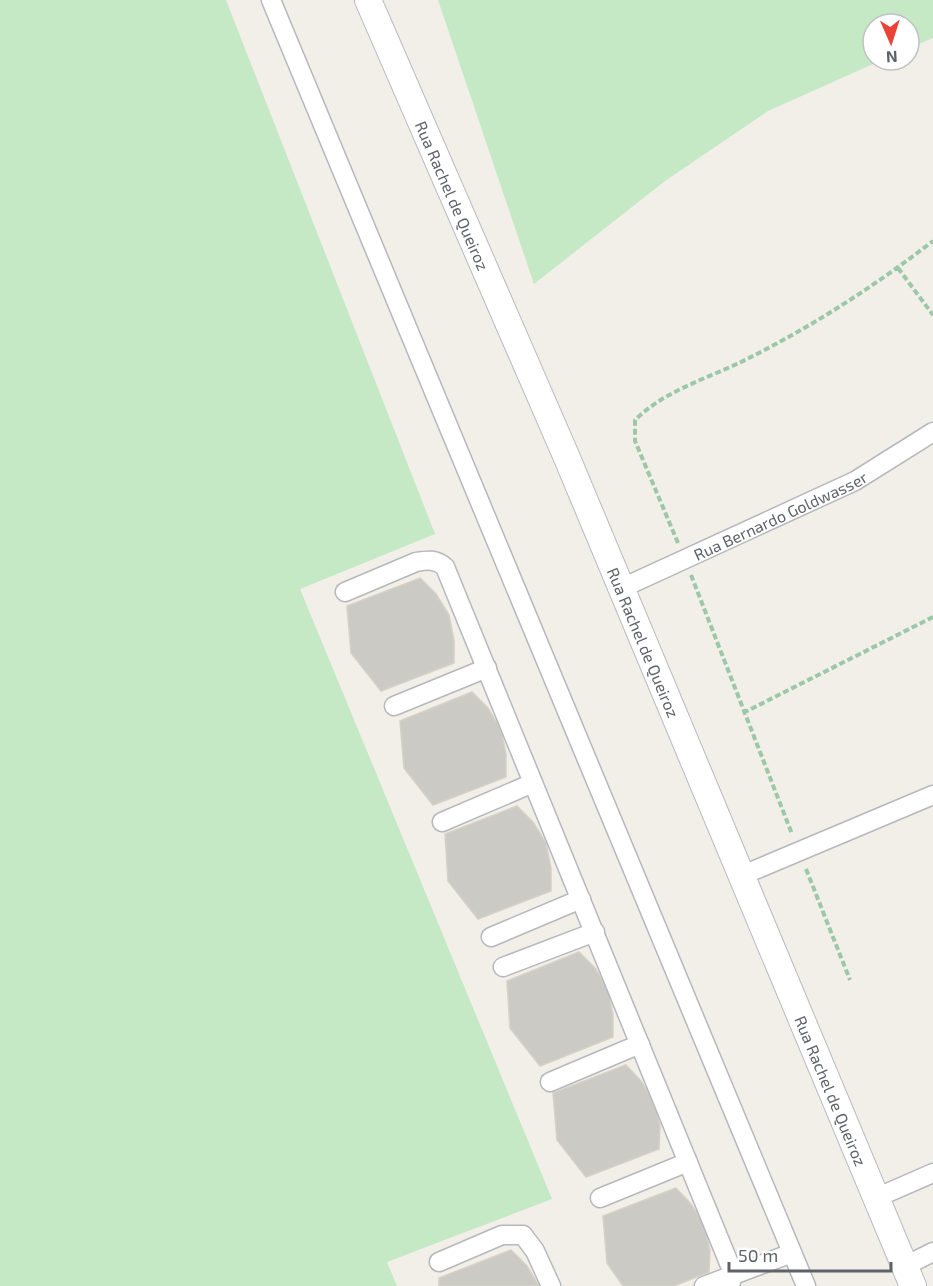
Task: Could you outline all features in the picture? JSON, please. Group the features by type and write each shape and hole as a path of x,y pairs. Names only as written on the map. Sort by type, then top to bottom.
{"street":[{"path":"271,0 805,1286"},
{"name":"Rua Rachel de Queiroz","path":"368,0 622,588 878,1197 909,1276"},
{"name":"Rua Bernardo Goldwasser","path":"622,588 855,480 933,432"},
{"path":"345,592 416,562 428,560 439,562 450,576 688,1162 732,1280"},
{"path":"394,706 486,668"},
{"path":"442,822 534,783"},
{"path":"743,875 800,853 933,795"},
{"path":"491,937 581,899"},
{"path":"503,967 595,933"},
{"path":"550,1082 640,1044"},
{"path":"600,1198 688,1162"},
{"path":"878,1197 933,1173"},
{"path":"439,1262 502,1235 523,1235 535,1251 551,1286"},
{"path":"909,1276 933,1252"},
{"path":"704,1286 732,1280 792,1253"}],"path":[{"path":"850,980 743,713 685,559 635,441 635,420 650,405 752,357 837,309 898,268 933,241"},
{"path":"898,268 933,315"},
{"path":"743,713 933,617"}],"green space":[{"path":"0,0 226,0 435,534 300,589 552,1199 387,1262 397,1286 0,1286"},
{"path":"438,0 933,0 933,38 921,43 921,12 861,12 861,69 768,111 665,181 534,284"}],"building":[{"path":"420,578 436,594 449,615 454,640 454,663 381,691 351,653 347,606"},
{"path":"472,692 488,708 501,730 506,754 506,777 433,805 404,768 400,721"},
{"path":"517,806 533,822 546,843 551,868 551,891 478,919 448,881 445,834"},
{"path":"579,952 595,968 608,990 613,1015 613,1037 540,1066 510,1028 507,981"},
{"path":"626,1065 641,1081 654,1102 660,1126 659,1149 586,1177 557,1140 553,1093"},
{"path":"676,1188 691,1204 704,1225 710,1250 709,1272 674,1286 623,1286 607,1263 603,1216"},
{"path":"511,1250 527,1266 539,1286 439,1286 439,1278"}]}
